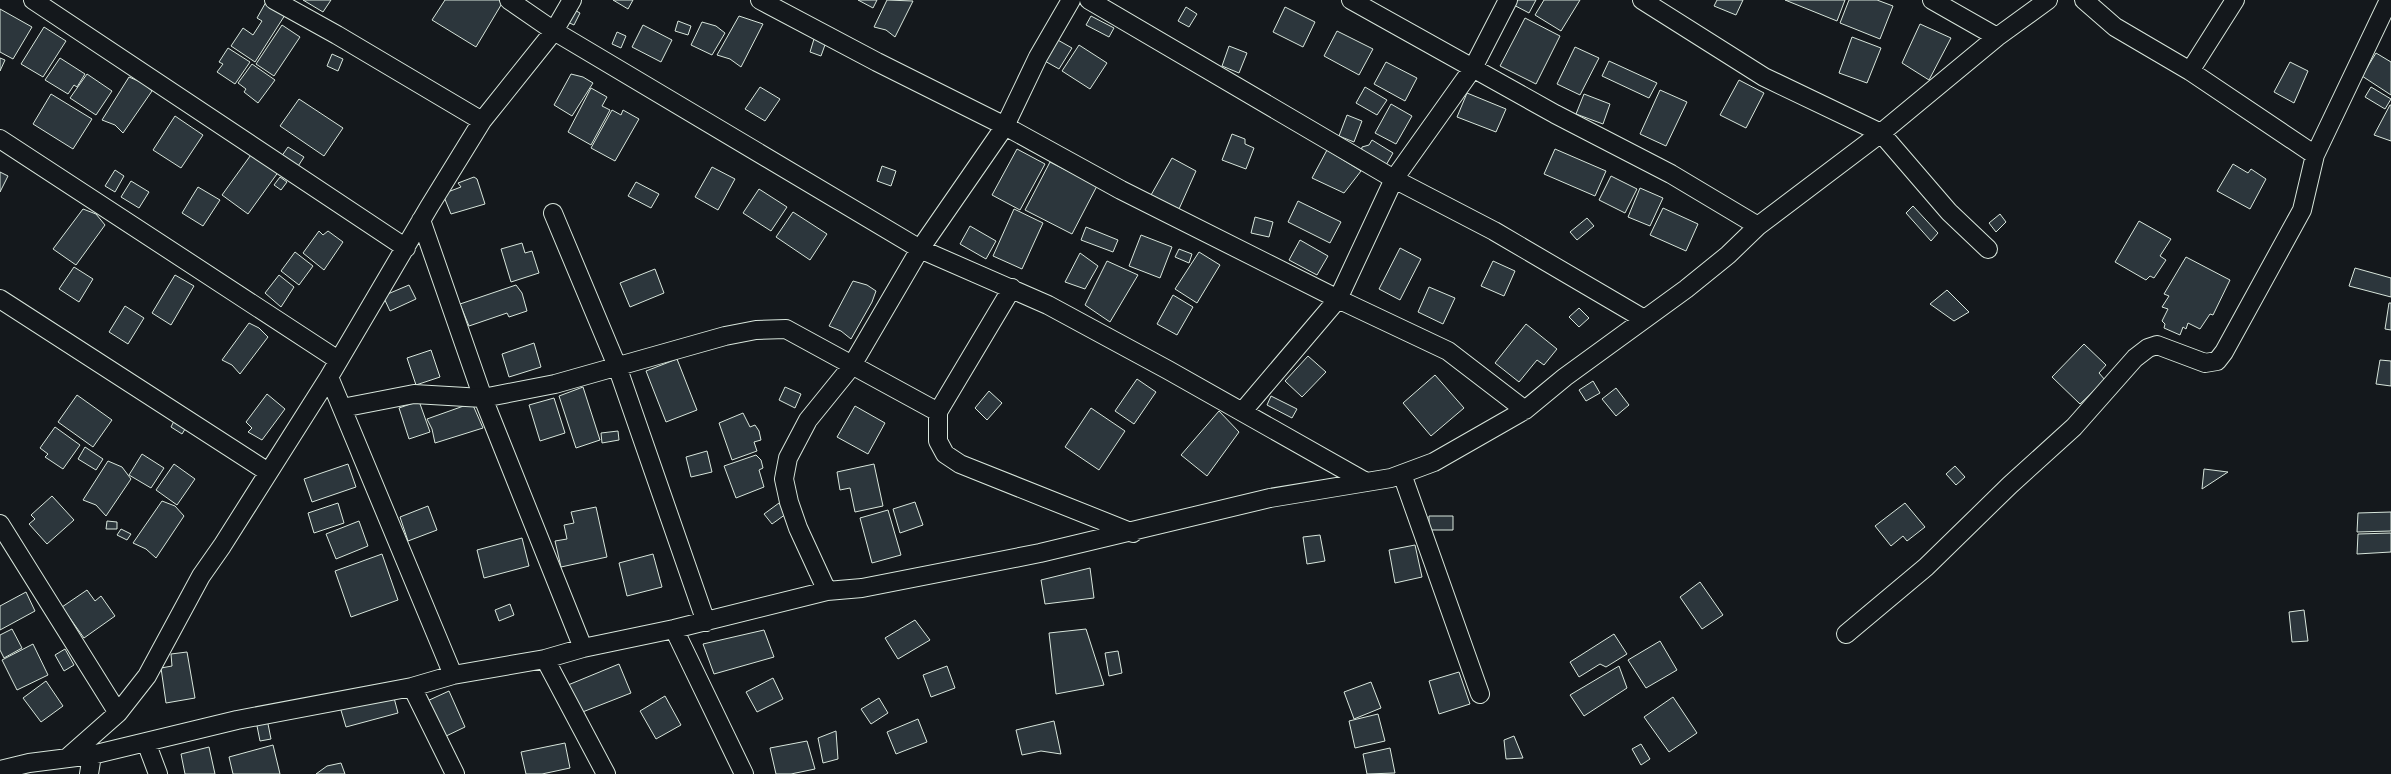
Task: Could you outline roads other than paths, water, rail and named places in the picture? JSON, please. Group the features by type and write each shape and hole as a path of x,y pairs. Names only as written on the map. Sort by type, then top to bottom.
{"street":[{"path":"33,0 406,248"},
{"path":"274,0 482,121"},
{"path":"509,0 554,31 920,249 1012,288 1055,309 1366,482"},
{"path":"67,758 118,713 147,676 201,576 222,546 329,377 406,248 421,220 482,121 554,31 572,0"},
{"path":"760,0 877,62 1005,126 1121,190 1338,299 1448,351 1525,410"},
{"path":"827,591 798,528 784,479 788,458 808,420 852,367 920,249 1005,126 1038,57 1071,0"},
{"path":"1089,0 1394,179 1494,231 1644,319"},
{"path":"1351,0 1556,114 1671,174 1758,226"},
{"path":"1242,412 1338,299 1394,179 1473,68 1508,0"},
{"path":"1642,0 1764,77 1881,133 1949,212 1988,249"},
{"path":"1932,0 1997,37"},
{"path":"0,770 92,754 244,719 412,687 453,675 545,659 583,648 674,630 827,591 870,587 1133,532 1270,498 1366,482 1402,474 1440,459 1525,410 1644,319 1686,290 1728,255 1758,226 1881,133 1997,37 2048,0"},
{"path":"2084,0 2115,27 2190,71 2315,155"},
{"path":"2190,71 2235,0"},
{"path":"1846,634 1926,567 2010,484 2074,428 2135,358 2148,348 2157,345 2205,363 2217,361 2224,352 2302,210 2315,155 2386,18 2389,0"},
{"path":"0,139 338,360"},
{"path":"552,213 617,366 706,622"},
{"path":"421,220 483,398 583,648"},
{"path":"1012,288 938,412 938,441 945,454 960,464 1133,532"},
{"path":"0,299 268,472"},
{"path":"342,408 414,394 483,398 555,384 725,336 756,330 786,329 852,367 938,412"},
{"path":"329,377 453,675"},
{"path":"1402,474 1480,694"},
{"path":"0,524 118,713"},
{"path":"674,630 694,675 744,774"},
{"path":"545,659 606,774"},
{"path":"412,687 455,774"},
{"path":"146,742 158,774"},
{"path":"89,774 92,754"}]}
